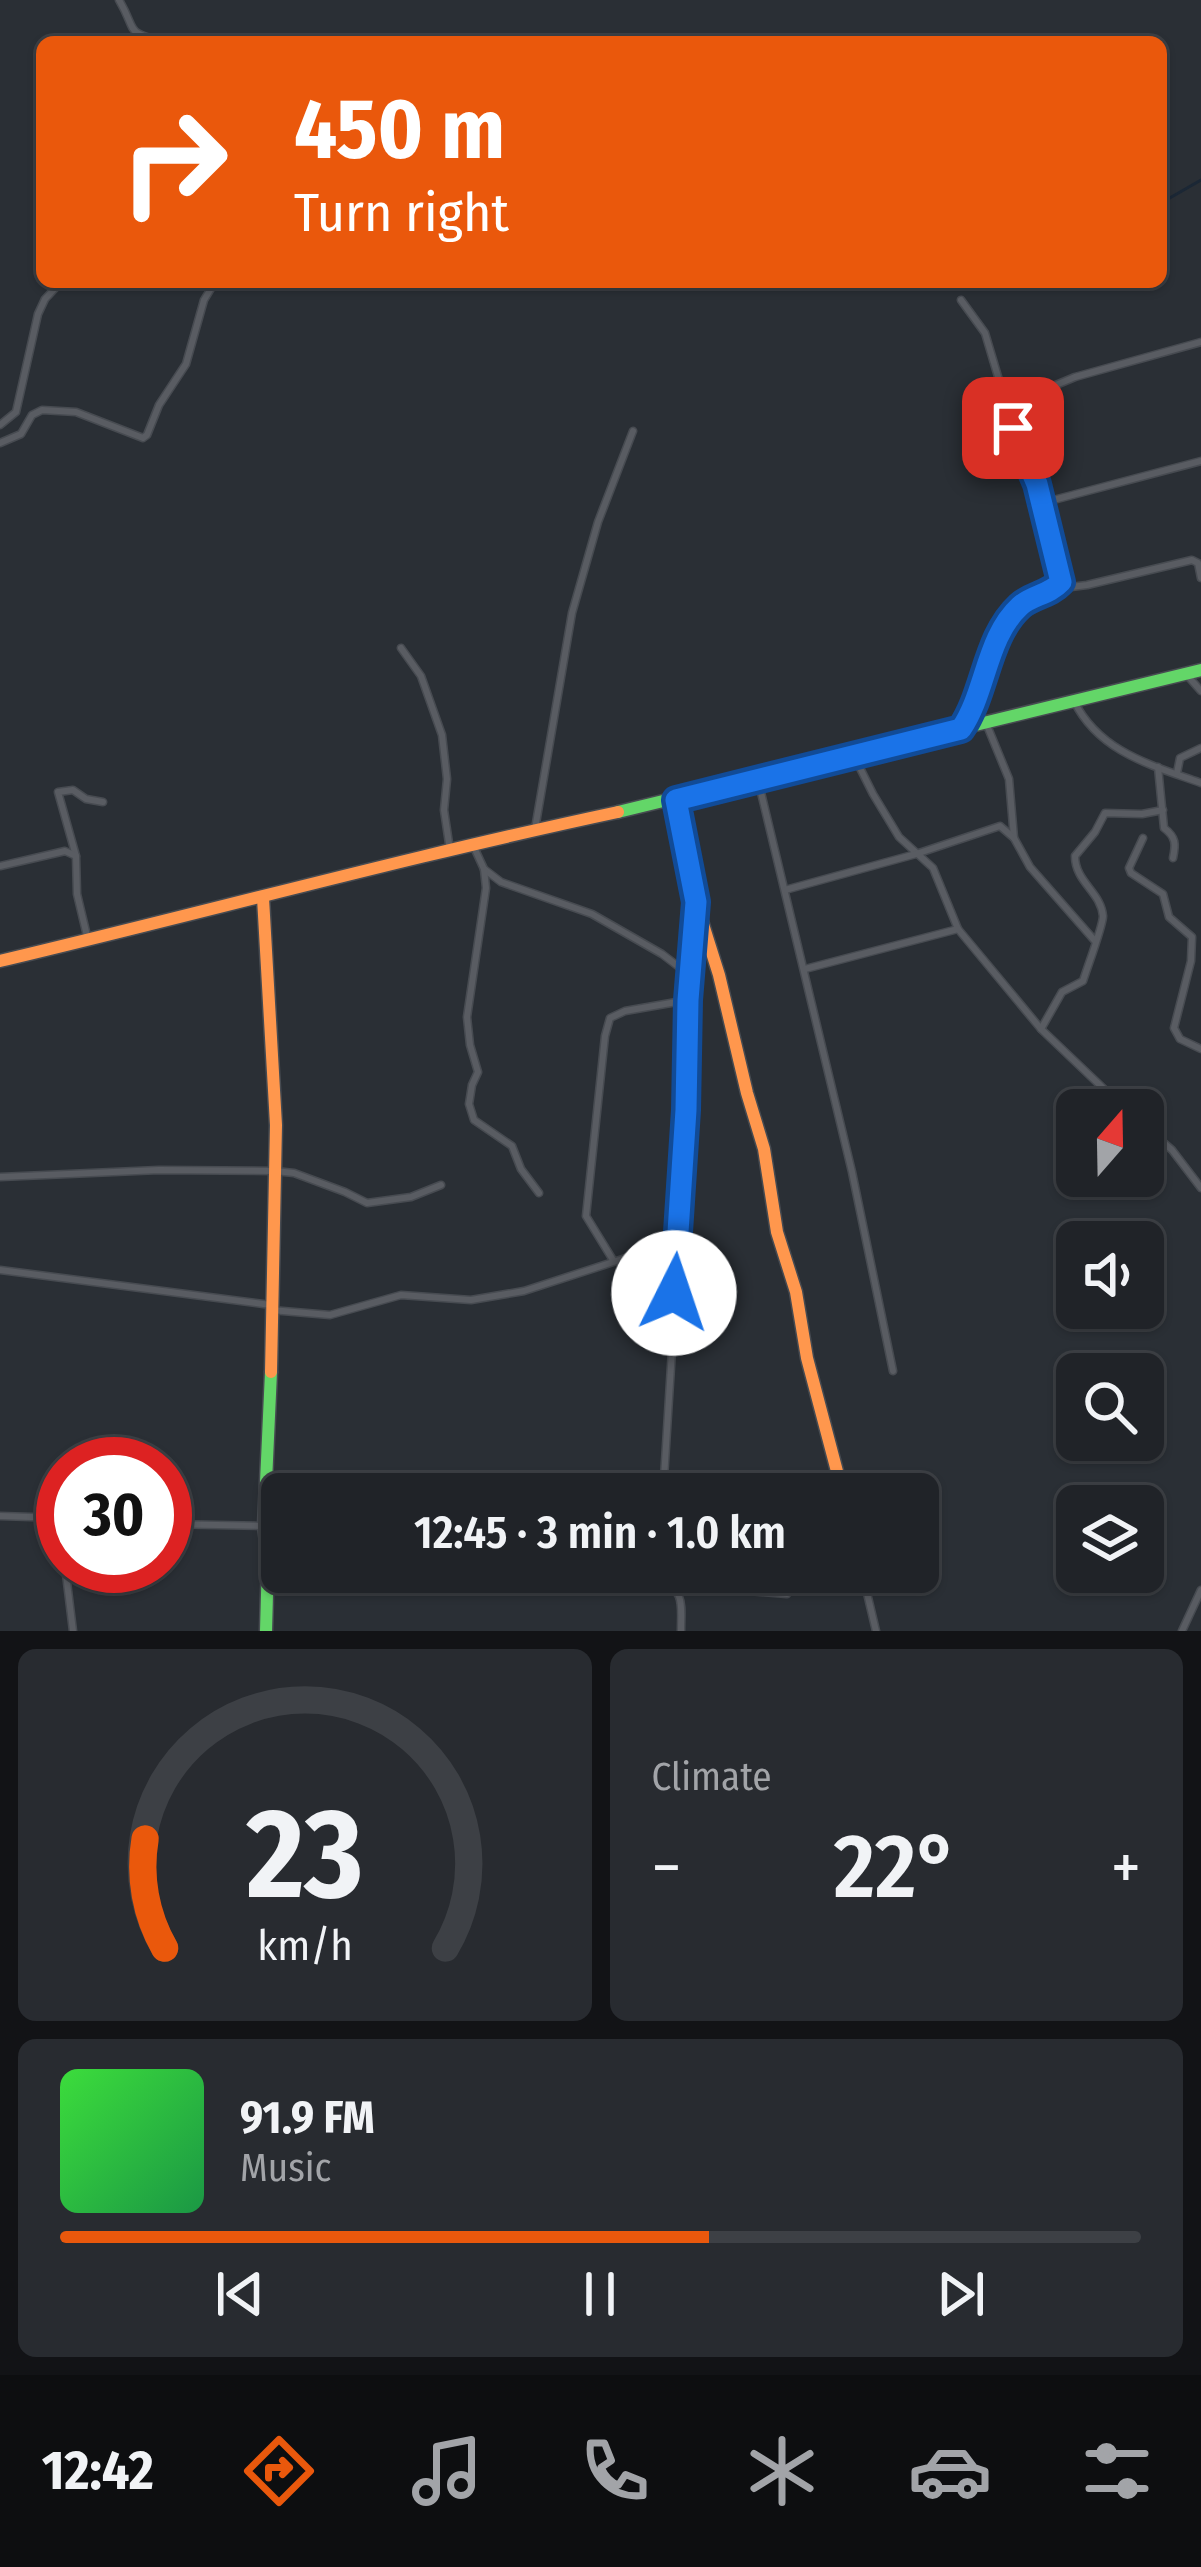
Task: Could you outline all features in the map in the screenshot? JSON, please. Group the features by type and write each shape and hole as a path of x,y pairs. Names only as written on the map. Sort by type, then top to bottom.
{"street":[{"path":"119,0 133,32 140,36"},
{"path":"0,425 16,412 38,314 55,288"},
{"path":"0,443 21,434 32,415 42,410 76,412 143,438 186,364 212,288"},
{"path":"961,300 985,333 1013,428 1042,503 1061,582 1071,587 1088,585 1192,560 1198,563 1201,578"},
{"path":"1008,405 1075,377 1201,342"},
{"path":"535,829 572,613 602,507 633,431"},
{"path":"1042,503 1201,461"},
{"path":"961,729 972,713 1000,634 1021,604 1053,591 1061,582"},
{"path":"400,648 421,676 442,735 450,850"},
{"path":"0,961 472,843 676,800 1194,672 1201,691"},
{"path":"1074,701 1084,723 1126,755 1201,783"},
{"path":"986,723 1009,779 1014,838"},
{"path":"1177,775 1180,758 1201,748"},
{"path":"854,755 899,837 933,868 958,929 1041,1030 1104,1089"},
{"path":"1158,767 1164,828 1176,844 1173,858"},
{"path":"758,779 852,1172 893,1371"},
{"path":"88,940 77,894 76,856 58,792 73,790 103,802"},
{"path":"676,800 696,902 764,1149 777,1232 796,1292 807,1358 837,1473"},
{"path":"1041,1030 1062,992 1083,981 1103,917 1093,892 1076,871 1075,856 1105,813 1162,810"},
{"path":"785,890 1000,826 1095,941"},
{"path":"1143,838 1129,868 1163,893 1169,917 1192,937 1191,961 1174,1028 1180,1039 1201,1049"},
{"path":"472,843 484,869 486,888 467,1017 478,1072 469,1104 474,1120 512,1146 521,1169 539,1193"},
{"path":"0,866 65,851 76,856"},
{"path":"484,869 500,882 592,914 692,977"},
{"path":"263,898 275,1102 267,1473"},
{"path":"664,1473 696,902"},
{"path":"805,969 958,929"},
{"path":"614,1261 586,1216 610,1018 688,1000"},
{"path":"1164,1143 1201,1188"},
{"path":"0,1177 275,1171 294,1173 367,1203 411,1197 441,1185"},
{"path":"0,1270 331,1316 401,1295 471,1300 524,1291 678,1241"},
{"path":"0,1516 36,1517"},
{"path":"192,1525 261,1526"},
{"path":"1182,1631 1201,1590"},
{"path":"68,1593 73,1631"},
{"path":"266,1631 271,1593"},
{"path":"678,1593 681,1631"},
{"path":"773,1593 787,1594"},
{"path":"867,1593 877,1631"}],"waterway":[{"path":"1167,200 1201,180"}],"traffic: fast":[{"path":"618,812 1201,670"},
{"path":"266,1631 264,1526 271,1372"}],"traffic: slow":[{"path":"676,800 696,902 764,1149 777,1232 796,1292 807,1358 837,1473"},
{"path":"0,961 618,812"},
{"path":"263,898 276,1125 271,1372"}],"route":[{"path":"674,1293 696,902 676,800 961,729 972,713 1000,634 1021,604 1053,591 1061,582 1037,484 1013,428"}]}
